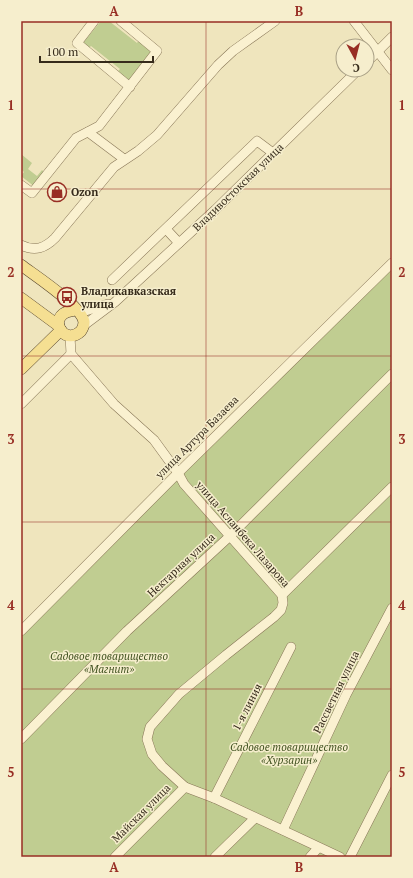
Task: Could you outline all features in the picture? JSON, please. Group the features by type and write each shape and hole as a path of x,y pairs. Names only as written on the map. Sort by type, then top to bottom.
{"main road":[{"path":"21,265 62,296 77,312 84,322 84,326"},
{"path":"21,298 63,331"},
{"name":"Владивостокская улица","path":"63,331 60,318 62,314 67,312 77,312"},
{"name":"Владивостокская улица","path":"63,331 79,334 84,326"},
{"name":"Владивостокская улица","path":"21,369 63,331"}],"street":[{"path":"94,21 77,43 130,87"},
{"path":"21,184 32,194 76,138 99,126 157,52 121,21"},
{"path":"21,245 36,249 47,246 114,167 138,151 157,135 232,50 275,21"},
{"path":"354,21 392,70"},
{"path":"375,54 392,37"},
{"name":"Владивостокская улица","path":"84,326 115,302 179,243 350,78"},
{"path":"88,132 124,159"},
{"path":"112,280 257,141 273,153"},
{"path":"166,229 179,243"},
{"name":"улица Артура Базаева","path":"21,631 178,473 392,263"},
{"name":"Владивостокская улица","path":"77,312 115,302"},
{"path":"21,404 71,354 63,331"},
{"name":"улица Асланбека Лазарова","path":"71,354 114,404 154,440 178,473 184,484 282,595 283,603 281,610 179,694 150,727 147,739 152,754 162,766 185,787 214,798 340,857"},
{"name":"Нектарная улица","path":"21,739 127,631 230,536 392,374"},
{"path":"282,595 392,487"},
{"name":"Рассветная улица","path":"283,830 346,695 392,608"},
{"name":"1-я линия","path":"214,798 291,647"},
{"path":"350,857 392,775"},
{"name":"Майская улица","path":"115,857 185,787"},
{"path":"215,857 255,818"},
{"path":"310,857 318,848"}],"green space":[{"path":"101,21 109,21 137,43 139,40 153,51 129,82 117,72 120,69 91,46 88,49 82,44"},
{"path":"21,154 32,163 28,169 37,176 42,170 46,174 35,187 21,176 24,172 21,169"},
{"path":"392,260 392,857 21,857 21,626"}],"place":[{"name":"Ozon","path":"57,192"},
{"name":"Владикавказская улица","path":"67,297"}],"park label":[{"name":"Садовое товарищество «Магнит»","path":"109,662"},
{"name":"Садовое товарищество «Хурзарин»","path":"289,753"}]}
